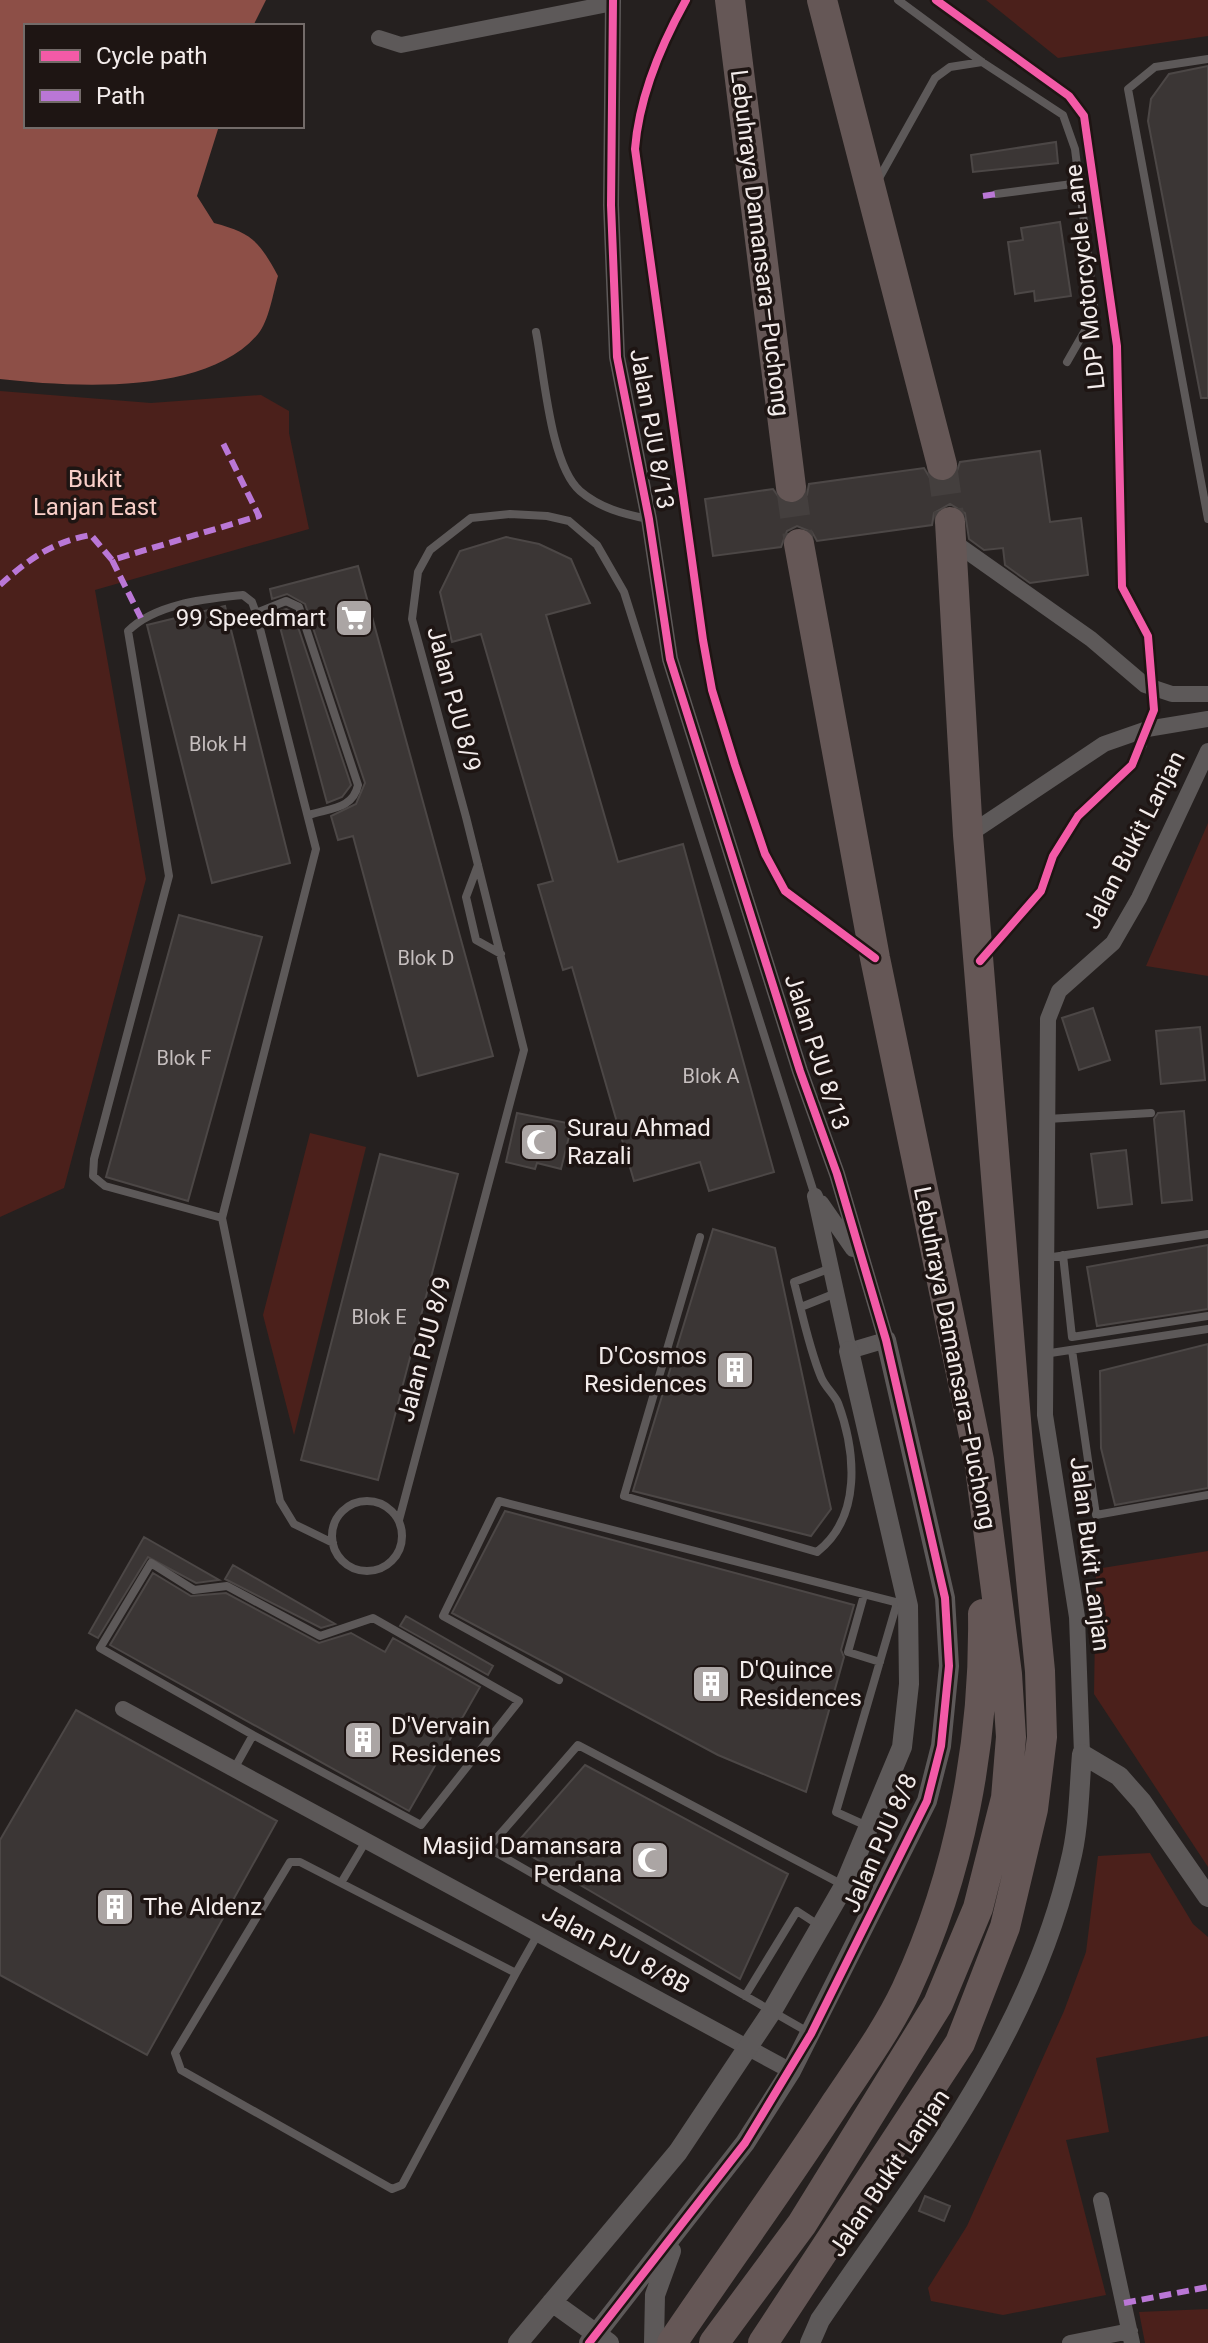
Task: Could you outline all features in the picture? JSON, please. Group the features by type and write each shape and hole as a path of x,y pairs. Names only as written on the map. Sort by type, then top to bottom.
{"highway":[{"name":"Lebuhraya Damansara–Puchong","path":"730,0 791,487"},
{"path":"822,0 942,465"},
{"name":"Lebuhraya Damansara–Puchong","path":"763,2343 960,2043 1005,1927 1033,1809 1042,1737 1040,1671 1019,1457 968,835 950,531"},
{"name":"Lebuhraya Damansara–Puchong","path":"717,2339 802,2224 938,2004 978,1908 1006,1798 1011,1737 1007,1674 979,1460 875,958 799,544"},
{"path":"672,2343 798,2163 904,1993 931,1933 956,1848 975,1755 984,1666 979,1460"}],"street":[{"path":"379,38 401,45 613,1"},
{"name":"Jalan PJU 8/13","path":"613,1 611,205 617,357 649,519 670,659 870,1285"},
{"path":"950,531 1091,639 1145,685 1172,694 1208,694"},
{"path":"968,835 1104,744 1147,729 1208,719"},
{"name":"Jalan Bukit Lanjan","path":"810,2343 820,2320 960,2116 1007,2039 1036,1972 1067,1875 1082,1754 1077,1617 1045,1415 1051,1004 1074,975 1113,943 1139,898 1208,751"},
{"path":"830,1264 837,1174"},
{"path":"815,1196 848,1237 870,1285"},
{"name":"Jalan PJU 8/8","path":"518,2343 678,2152 772,2011 844,1886 902,1747 909,1684 902,1604 815,1196"},
{"name":"Jalan PJU 8/8","path":"598,2340 745,2143 791,2071 927,1801 941,1746 949,1666 945,1598 886,1340 870,1285"},
{"path":"849,1351 886,1340"},
{"name":"Jalan PJU 8/8B","path":"123,1709 791,2071"},
{"path":"1082,1754 1119,1776 1135,1793 1208,1897"},
{"path":"1070,2343 1131,2337 1101,2200"},
{"path":"654,2343 655,2295 678,2233"},
{"path":"552,2302 598,2340"}],"lane":[{"path":"686,0 648,86 637,121 635,149 712,690 765,854 785,891 875,958"},
{"path":"898,0 982,62 1063,115 1075,149 1095,313 1067,362"},
{"name":"LDP Motorcycle Lane","path":"936,0 1069,96 1084,116 1117,346 1122,587 1148,636 1150,665"},
{"path":"1208,59 1155,67 1128,89 1208,519"},
{"path":"871,194 935,78 950,67 982,62"},
{"path":"996,194 1080,183"},
{"path":"536,332 559,452 568,474 579,490 611,511 649,519"},
{"name":"Jalan PJU 8/9","path":"222,1218 105,1186 93,1176 94,1159 169,876 128,631 141,618 204,600 243,595 252,602 256,613 316,849 314,868 222,1218 280,1501 294,1524 333,1543 345,1562 355,1568 378,1568 397,1554 402,1532 399,1520 524,1050 478,864 421,660 412,619 413,593 418,572 430,550 471,518 510,514 569,521 597,545 624,592 815,1196"},
{"path":"256,613 286,601 299,607 358,785 355,797 348,804 309,815"},
{"path":"980,961 1041,891 1053,856 1078,816 1132,765 1143,745"},
{"path":"478,864 466,897 476,940 501,954"},
{"path":"1047,1119 1151,1113"},
{"path":"1045,1258 1208,1234"},
{"path":"700,1237 624,1496 817,1552 836,1537 851,1494 851,1462 837,1401 822,1379 794,1282 830,1264"},
{"path":"1063,1255 1072,1337 1208,1316"},
{"path":"801,1307 836,1293"},
{"path":"1044,1355 1208,1329"},
{"path":"1072,1350 1096,1515 1208,1495"},
{"path":"333,1543 335,1521 351,1505 361,1501 383,1505 399,1520"},
{"path":"559,1680 443,1616 499,1501 902,1604 880,1662 836,1812 870,1828"},
{"path":"151,1563 194,1590 227,1586 320,1636 373,1618 519,1701 421,1825 253,1735 100,1648 151,1563"},
{"path":"864,1595 848,1652 880,1662"},
{"path":"234,1769 253,1735"},
{"path":"811,2034 488,1848 578,1745 844,1886"},
{"path":"341,1883 366,1841"},
{"path":"516,1973 300,1862 290,1862 175,2053 181,2070 392,2189 402,2185 538,1934"},
{"path":"745,1996 797,1911 822,1927"}],"green space":[{"path":"986,0 1208,0 1208,36 1058,58"},
{"name":"Bukit Lanjan East","path":"0,391 151,403 261,395 289,411 289,433 309,529 95,590 146,879 64,1188 0,1217"},
{"path":"1208,823 1208,976 1146,966"},
{"path":"310,1133 366,1147 294,1435 263,1315"},
{"path":"1208,1551 1208,1867 1094,1694 1096,1569"},
{"path":"1150,1853 1193,1924 1208,1937 1208,2036 1096,2058 1109,2132 1066,2140 1106,2295 1003,2315 931,2301 928,2288 967,2226 1064,2011 1086,1952 1098,1856"},
{"path":"1208,2309 1208,2343 1145,2343 1139,2312"}],"shaded area":[{"path":"0,0 266,0 254,24 24,24 24,128 218,128 197,196 214,223 253,240 278,276 268,314 258,334 235,354 206,368 173,378 100,385 0,379"}],"building":[{"path":"1208,66 1208,398 1201,398 1148,121 1151,99 1169,74"},
{"path":"1056,142 1058,163 973,172 971,155"},
{"path":"1060,222 1071,296 1035,301 1034,291 1015,294 1008,242 1023,240 1021,228"},
{"path":"1040,451 1050,522 1081,518 1088,575 1030,583 1005,565 1003,548 984,550 969,539 965,513 950,504 934,513 932,525 817,541 812,532 797,526 787,531 781,547 713,556 705,499 773,489 783,503 794,505 807,495 809,484 924,468 930,478 946,483 955,477 960,462"},
{"path":"506,537 539,544 571,559 590,603 546,615 618,862 683,844 774,1172 709,1191 700,1162 634,1181 572,967 563,970 538,885 553,881 481,634 452,642 440,592 460,551"},
{"path":"358,566 493,1056 418,1076 353,836 338,840 331,816 356,804 365,783 305,604 287,594 272,599 270,589"},
{"path":"225,606 290,863 212,883 147,625"},
{"path":"286,609 293,612 351,785 342,797 327,803 276,612"},
{"path":"179,915 262,937 188,1201 106,1177"},
{"path":"1093,1008 1110,1060 1079,1070 1062,1018"},
{"path":"1200,1027 1205,1080 1161,1084 1156,1031"},
{"path":"1184,1111 1192,1200 1162,1203 1154,1119 1158,1113"},
{"name":"Surau Ahmad Razali","path":"517,1113 572,1124 561,1169 537,1163 535,1169 506,1162"},
{"path":"1126,1150 1132,1204 1098,1208 1091,1154"},
{"path":"380,1154 458,1174 378,1480 301,1460"},
{"name":"D'Cosmos Residences","path":"713,1229 775,1248 831,1509 811,1536 633,1491"},
{"path":"1208,1245 1208,1309 1097,1326 1087,1267"},
{"path":"1208,1344 1208,1488 1115,1505 1101,1448 1100,1371"},
{"name":"D'Quince Residences","path":"505,1511 854,1605 841,1650 844,1657 806,1792 718,1755 452,1613"},
{"path":"144,1537 219,1580 196,1583 148,1557 98,1638 89,1633"},
{"path":"233,1565 335,1624 321,1628 225,1579"},
{"name":"D'Vervain Residenes","path":"153,1573 191,1596 226,1593 319,1643 351,1633 385,1652 393,1638 480,1687 409,1811 110,1645"},
{"path":"406,1616 493,1666 488,1675 400,1626"},
{"name":"The Aldenz","path":"76,1710 277,1821 147,2055 0,1975 0,1840"},
{"name":"Masjid Damansara Perdana","path":"585,1765 788,1874 740,1979 514,1846"},
{"path":"925,2196 950,2206 944,2221 919,2211"}],"tunnel":[{"path":"942,465 950,522"},
{"path":"791,487 799,544"}],"marked path":[{"path":"983,196 996,194"},
{"path":"0,585 42,553 77,538 91,535 112,560 259,516 221,439"},
{"path":"112,560 141,618"},
{"path":"1124,2303 1208,2287"}],"cycle path":[{"path":"589,2343 745,2143 811,2034 927,1801 941,1746 949,1666 945,1598 886,1340 837,1174 800,1071 670,659 649,519 617,357 611,205 613,0"},
{"path":"686,0 653,72 641,110 635,149 712,690 765,854 785,891 875,958"},
{"path":"936,0 1069,96 1084,116 1117,346 1122,587 1148,636 1154,710 1132,765 1078,816 1053,856 1041,891 980,961"}],"place":[{"name":"99 Speedmart","path":"354,618"},
{"name":"Surau Ahmad Razali","path":"539,1142"},
{"name":"D'Cosmos Residences","path":"735,1370"},
{"name":"D'Quince Residences","path":"711,1684"},
{"name":"D'Vervain Residenes","path":"363,1740"},
{"name":"Masjid Damansara Perdana","path":"650,1860"},
{"name":"The Aldenz","path":"115,1907"}]}
